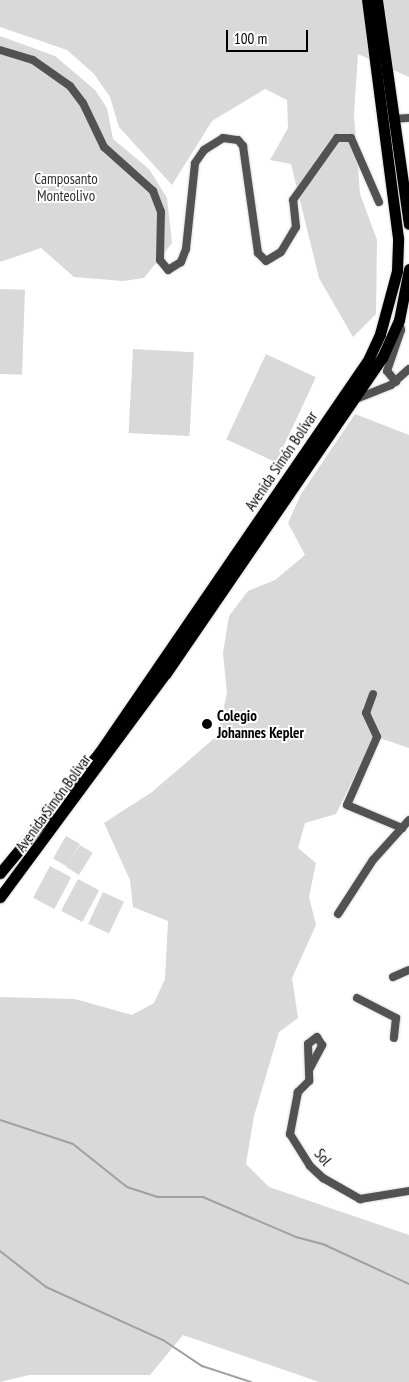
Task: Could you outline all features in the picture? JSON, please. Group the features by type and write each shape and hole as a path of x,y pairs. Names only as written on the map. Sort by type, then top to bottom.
{"highway":[{"name":"Avenida Simón Bolívar","path":"0,897 166,673 348,399 380,334 397,263 392,184 367,0"},
{"path":"377,0 409,224"},
{"name":"Avenida Simón Bolívar","path":"0,873 99,754 348,399 382,358 399,320 409,269"}],"street":[{"path":"0,50 33,60 70,86 83,103 104,147 153,191 161,212 160,260 168,270 181,262 186,248 195,163 204,150 223,138 238,140 243,146 258,253 266,261 281,252 296,227 293,200 338,138 351,138 379,202"},
{"path":"393,119 409,118"},
{"path":"396,382 387,370 401,330 399,320"},
{"path":"348,399 396,382 409,369"},
{"path":"373,694 366,713 377,737 347,805 402,828"},
{"path":"338,914 373,860 409,820"},
{"path":"393,977 409,970"},
{"path":"357,998 396,1018 394,1038"},
{"name":"Sol","path":"310,1068 309,1082 298,1092 290,1134 310,1166 323,1178 360,1200 409,1192"}],"green space":[{"path":"0,0 409,0 409,77 358,54 354,114 360,194 377,240 376,314 353,337 319,278 291,164 270,160 288,128 287,100 265,89 212,121 172,185 119,127 110,97 94,74 67,50 0,27"},
{"name":"Camposanto Monteolivo","path":"0,36 55,56 95,90 107,108 113,139 149,169 167,198 172,243 144,278 123,281 74,277 41,248 0,262"},
{"path":"0,289 25,290 22,375 0,374"},
{"path":"133,349 194,352 190,436 129,433"},
{"path":"266,354 316,377 276,462 226,439"},
{"path":"355,414 409,435 409,748 374,736 336,814 305,823 298,848 316,863 309,897 316,925 292,978 298,1018 279,1032 254,1116 246,1164 269,1187 409,1235 409,1382 319,1382 183,1335 150,1375 29,1375 0,1382 0,997 75,999 132,1015 154,1003 165,979 168,921 133,907 130,880 104,823 152,792 217,736 227,693 223,653 229,616 248,591 275,580 305,555 288,523 301,494"},
{"path":"66,836 80,844 67,867 53,859"},
{"path":"80,845 93,853 79,875 66,867"},
{"path":"50,866 71,877 54,909 33,898"},
{"path":"78,879 99,890 82,922 61,911"},
{"path":"103,892 124,902 109,933 88,924"}],"waterway":[{"path":"0,1120 73,1144 127,1187 158,1197 203,1197 296,1237 325,1245 409,1284"},
{"path":"0,1251 46,1287 163,1340 202,1366 251,1382"}],"place":[{"name":"Colegio Johannes Kepler","path":"207,724"}]}
